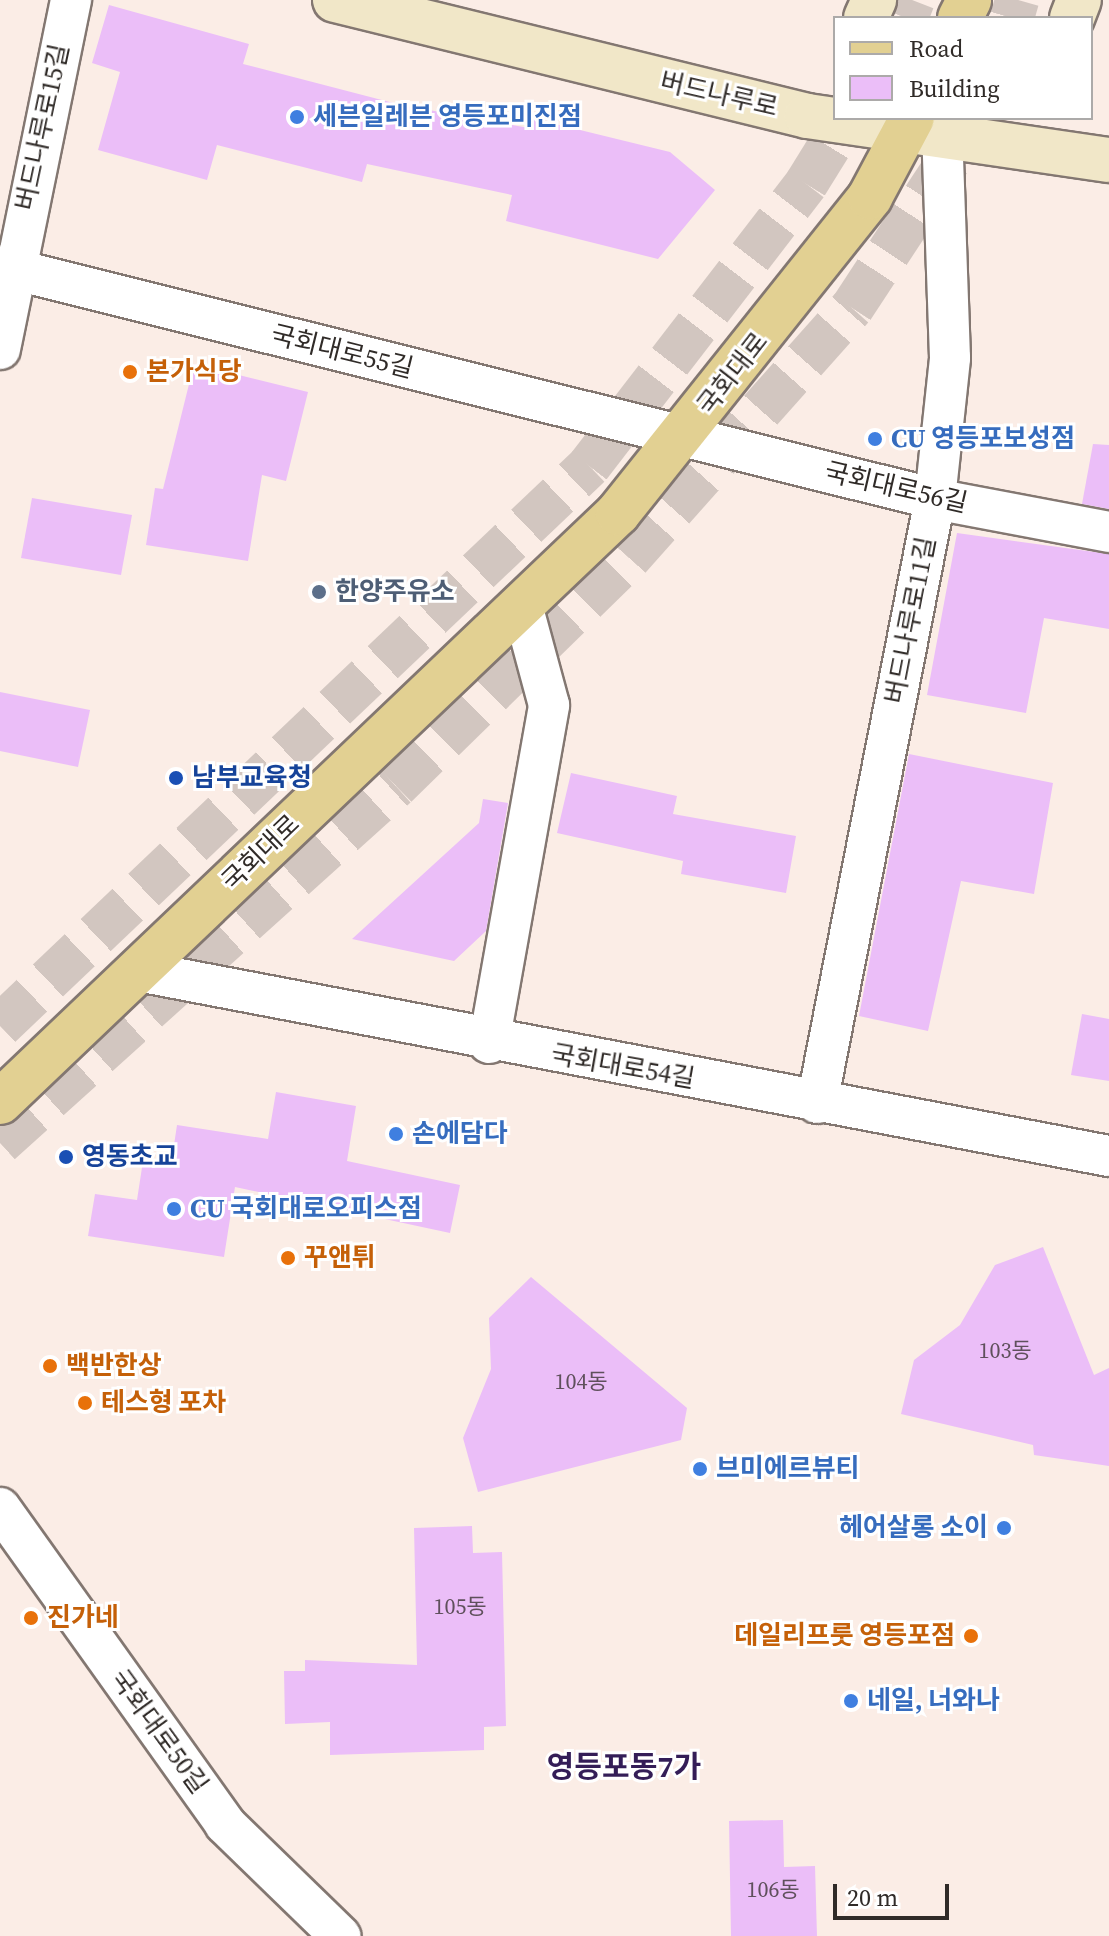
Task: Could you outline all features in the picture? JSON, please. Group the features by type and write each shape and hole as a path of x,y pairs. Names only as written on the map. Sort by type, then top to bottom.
{"main road":[{"name":"버드나루로","path":"335,0 828,102"},
{"name":"버드나루로","path":"901,120 921,125 1031,132 1109,160"},
{"name":"국회대로","path":"0,1102 522,605 685,436 870,197 921,125"}],"street":[{"name":"버드나루로15길","path":"0,349 6,268 71,0"},
{"name":"버드나루로11길","path":"817,1103 935,499 950,358 921,125"},
{"name":"국회대로55길","path":"6,268 685,436"},
{"name":"국회대로56길","path":"685,436 935,499 1109,532"},
{"path":"489,1043 549,705 522,605"},
{"name":"국회대로54길","path":"138,971 489,1043 1109,1156"},
{"name":"국회대로50길","path":"0,1508 12,1556 225,1824 340,1936"}],"building":[{"path":"109,5 249,44 243,64 401,105 529,128 531,118 670,152 715,190 658,259 506,221 512,195 367,164 362,182 217,145 207,180 98,150 120,72 92,63"},
{"path":"194,364 308,392 286,481 262,475 248,561 146,545 155,488 163,489"},
{"path":"1093,444 1109,445 1109,509 1082,504"},
{"path":"32,498 132,515 121,575 21,558"},
{"path":"957,533 1109,554 1109,629 1044,618 1026,713 927,695"},
{"path":"0,692 90,710 78,767 0,751"},
{"path":"909,754 1053,783 1034,894 961,881 928,1031 859,1016"},
{"path":"571,773 677,796 673,814 796,836 786,893 681,874 683,861 557,833"},
{"path":"483,799 508,803 486,931 454,961 352,939 479,823"},
{"path":"1082,1014 1109,1019 1109,1081 1071,1075"},
{"path":"276,1092 356,1106 347,1161 460,1185 450,1233 235,1187 224,1257 88,1236 95,1194 137,1200 143,1161 171,1165 177,1125 268,1139"},
{"path":"1043,1247 1094,1375 1109,1368 1109,1466 1034,1455 1033,1445 901,1414 914,1360 960,1325 995,1265"},
{"path":"531,1277 687,1408 681,1440 478,1492 463,1438 491,1369 489,1318"},
{"path":"472,1526 473,1553 502,1552 506,1726 484,1727 484,1750 330,1755 330,1722 285,1724 284,1671 305,1671 305,1660 417,1665 414,1528"},
{"path":"783,1820 784,1867 815,1866 817,1936 731,1936 729,1821"}],"tunnel":[{"path":"907,16 913,0"},
{"path":"1013,16 1017,0"},
{"path":"0,1026 589,466 806,184 846,120"},
{"path":"0,1143 396,786 629,558 852,308 976,120"}],"place":[{"name":"세븐일레븐 영등포미진점","path":"297,117"},
{"name":"본가식당","path":"130,372"},
{"name":"CU 영등포보성점","path":"875,439"},
{"name":"한양주유소","path":"319,592"},
{"name":"남부교육청","path":"176,778"},
{"name":"손에담다","path":"396,1134"},
{"name":"영동초교","path":"66,1157"},
{"name":"CU 국회대로오피스점","path":"174,1209"},
{"name":"꾸앤튀","path":"288,1258"},
{"name":"백반한상","path":"50,1366"},
{"name":"테스형 포차","path":"85,1403"},
{"name":"브미에르뷰티","path":"700,1469"},
{"name":"헤어살롱 소이","path":"1004,1528"},
{"name":"진가네","path":"31,1618"},
{"name":"데일리프룻 영등포점","path":"971,1636"},
{"name":"네일, 너와나","path":"851,1701"}],"district":[{"name":"영등포동7가","path":"624,1767"}]}
